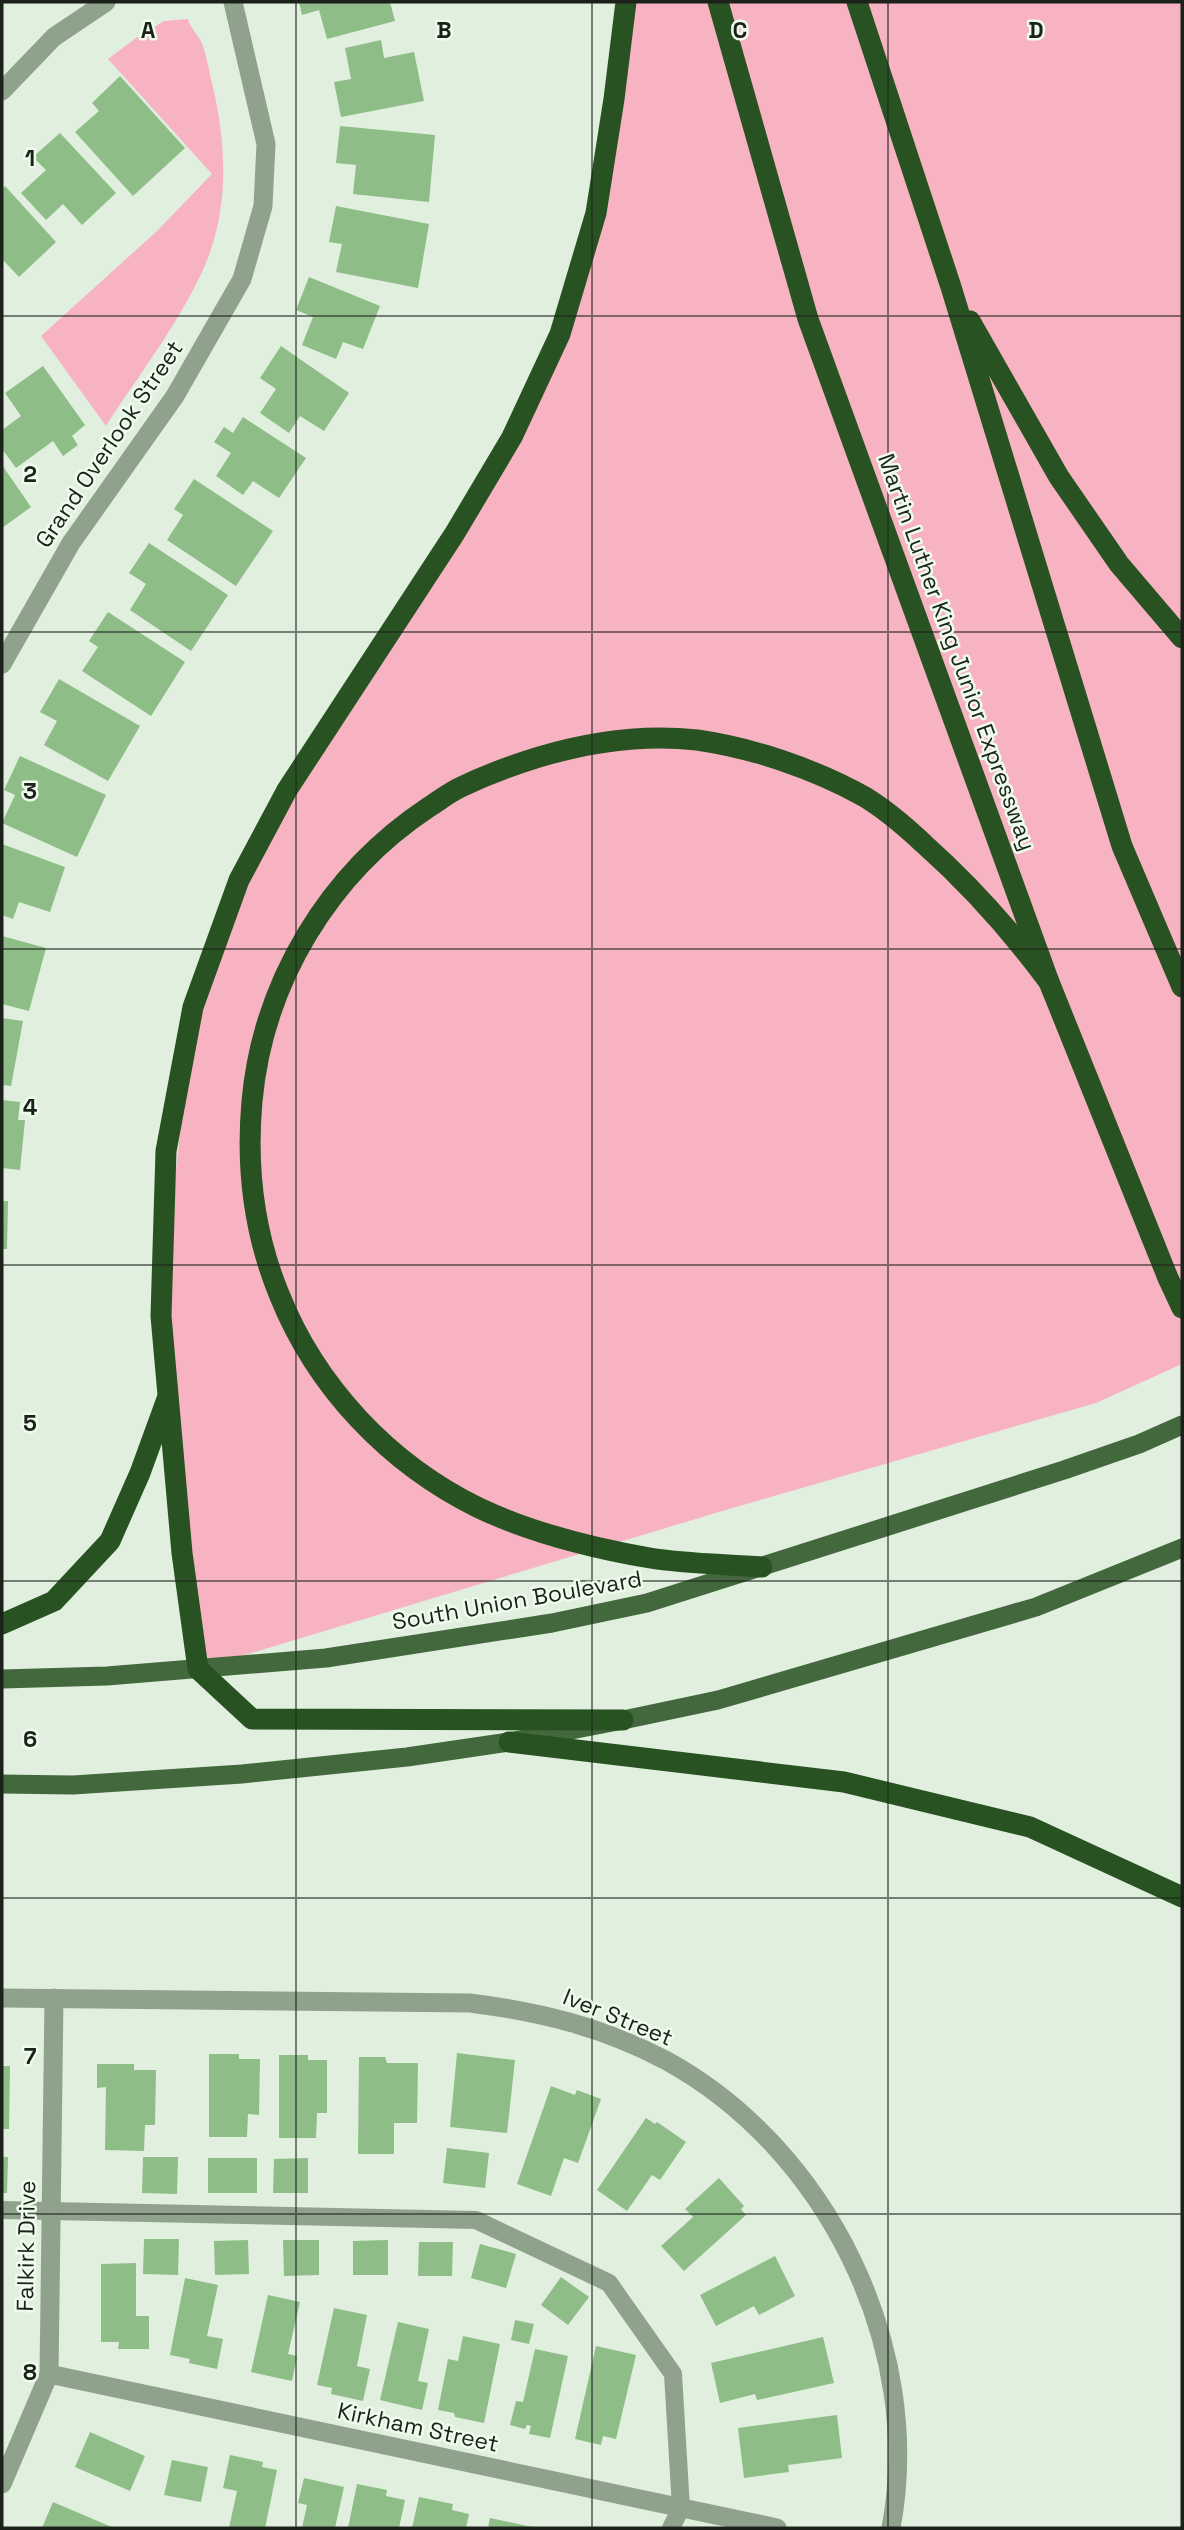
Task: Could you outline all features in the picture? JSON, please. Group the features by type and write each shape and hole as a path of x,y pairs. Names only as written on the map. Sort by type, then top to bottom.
{"highway":[{"path":"623,1720 252,1719 198,1669 182,1553 162,1317 166,1151 193,1007 239,880 287,790 462,521 512,437 559,334 596,213 626,2"},
{"name":"Martin Luther King Junior Expressway","path":"718,2 808,319 1049,982 1182,1308"},
{"path":"857,2 951,287 1122,846 1182,987"},
{"path":"951,287 1059,477 1119,564 1182,638"},
{"path":"762,1567 652,1558 530,1528 480,1508 435,1483 387,1446 352,1414 314,1366 291,1325 273,1280 259,1236 251,1181 250,1127 255,1069 268,1016 289,965 319,915 355,869 401,825 458,788 516,764 572,747 636,739 696,740 750,752 807,770 866,798 946,863 1017,939 1049,982"},
{"path":"2,1624 54,1601 110,1541 139,1474 168,1394"},
{"path":"509,1742 844,1782 1030,1827 1182,1897"}],"main road":[{"name":"South Union Boulevard","path":"2,1679 107,1676 326,1658 552,1623 647,1603 1064,1470 1139,1444 1182,1425"},
{"path":"2,1784 73,1785 242,1774 407,1757 509,1742 623,1720 718,1700 1036,1607 1182,1548"}],"street":[{"path":"2,91 54,37 106,2"},
{"name":"Grand Overlook Street","path":"2,664 71,543 175,396 242,279 263,206 266,144 233,2"},
{"name":"Iver Street","path":"2,1998 470,2003 522,2009 570,2020 667,2062 707,2087 783,2156 821,2206 847,2250 886,2350 896,2402 899,2446 896,2502 891,2528"},
{"name":"Falkirk Drive","path":"2,2484 49,2374 54,1998"},
{"name":"Kirkham Street","path":"49,2374 777,2528"}],"lane":[{"path":"2,2210 476,2220 610,2283 673,2374 681,2508 671,2528"}],"shaded area":[{"path":"626,2 1182,2 1182,1364 1096,1403 729,1509 198,1669 161,1316 193,1007 287,790 545,366 596,213"},
{"path":"188,19 202,42 221,130 223,178 217,226 211,249 192,292 106,426 41,336 157,231 212,174 108,59 164,21"}],"building":[{"path":"299,2 390,2 395,21 327,39 319,10 302,15"},
{"path":"381,40 384,58 414,52 424,101 341,117 334,82 351,79 345,48"},
{"path":"120,76 185,148 133,196 75,132 99,111 92,103"},
{"path":"340,126 435,135 429,202 353,194 356,165 336,163"},
{"path":"60,133 116,193 82,225 63,204 46,220 21,193 46,170 33,157"},
{"path":"5,186 56,242 19,277 4,261 2,263 2,189"},
{"path":"336,206 429,224 418,288 336,272 342,244 329,242"},
{"path":"309,277 380,306 363,349 343,342 336,359 302,345 313,317 296,310"},
{"path":"281,346 349,393 324,431 300,416 289,433 260,413 276,389 260,378"},
{"path":"43,366 85,425 72,436 78,445 63,456 53,441 16,468 2,449 2,430 21,416 5,393"},
{"path":"243,417 306,458 279,498 253,481 243,495 216,476 231,453 214,442 224,427 233,433"},
{"path":"2,465 31,507 2,528"},
{"path":"194,479 273,531 236,586 167,540 183,515 174,509"},
{"path":"149,543 228,595 191,651 130,610 146,584 129,573"},
{"path":"108,612 185,662 151,716 82,671 98,647 89,641"},
{"path":"59,679 140,726 108,781 44,745 57,721 40,712"},
{"path":"20,756 106,795 77,857 2,823 15,795 4,790"},
{"path":"2,844 65,867 50,912 19,902 13,919 2,915"},
{"path":"2,936 46,948 29,1011 2,1004"},
{"path":"2,1018 23,1021 11,1086 2,1085"},
{"path":"2,1100 20,1102 18,1120 25,1120 20,1170 2,1168"},
{"path":"2,1201 8,1201 7,1249 2,1249"},
{"path":"457,2053 515,2060 507,2133 450,2127"},
{"path":"209,2054 239,2054 239,2059 260,2059 259,2115 248,2114 247,2137 209,2137"},
{"path":"279,2055 308,2055 308,2060 327,2060 327,2113 317,2113 316,2138 279,2138"},
{"path":"359,2057 385,2057 387,2063 418,2063 417,2123 394,2123 394,2154 358,2154"},
{"path":"97,2064 134,2064 134,2070 156,2070 155,2125 145,2125 144,2151 105,2150 106,2087 97,2088"},
{"path":"2,2066 10,2066 9,2129 2,2129"},
{"path":"551,2086 575,2095 577,2090 601,2099 578,2163 564,2158 551,2196 517,2184"},
{"path":"646,2118 655,2124 657,2122 686,2142 660,2180 652,2175 627,2211 597,2190"},
{"path":"447,2148 489,2153 485,2188 443,2183"},
{"path":"2,2157 8,2157 7,2193 2,2193"},
{"path":"143,2157 178,2157 177,2194 142,2193"},
{"path":"208,2158 257,2158 257,2193 208,2193"},
{"path":"308,2158 308,2193 273,2193 274,2159"},
{"path":"719,2178 744,2206 741,2209 746,2215 684,2271 661,2246 693,2217 685,2209"},
{"path":"144,2239 179,2239 178,2275 143,2274"},
{"path":"248,2240 249,2274 215,2275 214,2241"},
{"path":"283,2240 319,2240 319,2275 284,2276"},
{"path":"388,2240 388,2275 353,2275 353,2241"},
{"path":"419,2242 453,2242 452,2276 418,2276"},
{"path":"480,2244 516,2254 506,2288 471,2278"},
{"path":"775,2256 795,2296 759,2315 754,2306 716,2326 700,2295"},
{"path":"136,2263 136,2316 149,2316 149,2349 118,2349 119,2342 101,2342 101,2264"},
{"path":"561,2277 589,2297 568,2325 541,2305"},
{"path":"185,2278 218,2285 207,2336 223,2339 217,2369 189,2363 190,2359 170,2355"},
{"path":"268,2295 300,2302 288,2354 297,2356 292,2381 251,2372"},
{"path":"334,2308 367,2315 357,2366 370,2369 363,2401 331,2394 332,2388 317,2385"},
{"path":"515,2320 534,2324 529,2344 511,2340"},
{"path":"398,2322 429,2329 418,2381 428,2383 422,2410 380,2400"},
{"path":"463,2336 500,2344 484,2423 455,2417 454,2413 438,2410 448,2359 458,2361"},
{"path":"823,2337 834,2383 757,2400 755,2394 720,2403 711,2363"},
{"path":"596,2346 636,2355 616,2439 603,2436 601,2445 575,2439"},
{"path":"535,2349 568,2356 550,2438 529,2434 531,2426 527,2425 525,2429 510,2425 516,2401 523,2402"},
{"path":"837,2415 842,2458 788,2465 789,2472 744,2478 738,2428"},
{"path":"90,2432 145,2456 130,2491 75,2467"},
{"path":"230,2455 263,2462 262,2467 277,2470 265,2528 229,2528 237,2491 223,2488"},
{"path":"172,2460 208,2467 201,2502 164,2495"},
{"path":"304,2478 344,2487 335,2528 302,2528 307,2505 298,2503"},
{"path":"357,2484 387,2490 386,2496 405,2500 399,2528 348,2528"},
{"path":"419,2497 453,2504 452,2510 469,2514 466,2528 412,2528"},
{"path":"53,2502 114,2528 42,2528"},
{"path":"490,2518 532,2527 532,2528 488,2528"}]}
